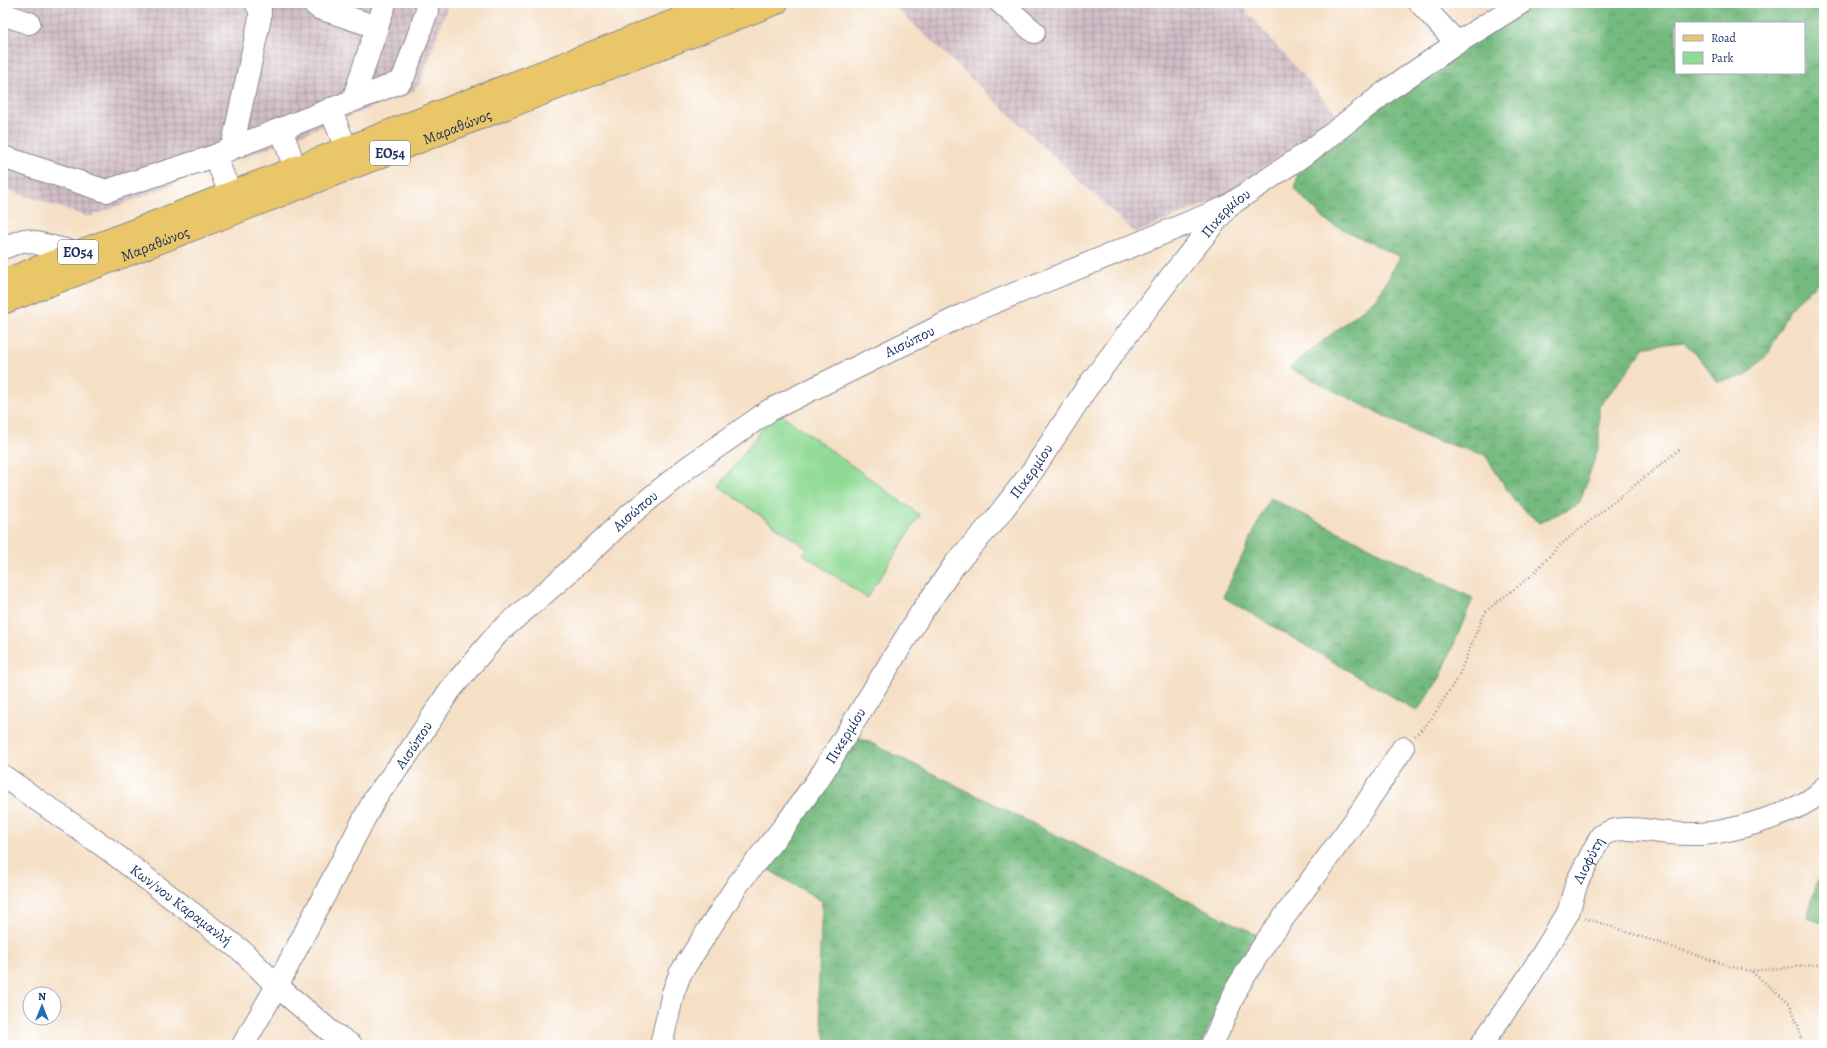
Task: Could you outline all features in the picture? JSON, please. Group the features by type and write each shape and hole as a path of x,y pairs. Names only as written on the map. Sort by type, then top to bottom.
{"main road":[{"name":"Μαραθώνος","path":"3,281 720,3"},
{"name":"Μαραθώνος","path":"3,303 777,3"}],"street":[{"path":"230,193 224,152 260,18 260,10 256,3"},
{"path":"313,3 319,8 349,10 377,27"},
{"path":"353,100 385,3"},
{"path":"3,157 106,191 224,152 397,83 402,79 427,11 426,3"},
{"path":"1001,3 1034,32"},
{"path":"1420,3 1457,43"},
{"name":"Πικερμίου","path":"661,1045 673,993 680,974 738,884 787,823 823,772 921,613 956,562 994,521 1020,487 1086,389 1170,278 1228,206 1314,148 1388,90 1457,43 1521,3"},
{"path":"3,14 29,23"},
{"path":"330,109 346,148"},
{"path":"281,129 295,168"},
{"name":"Αισώπου","path":"243,1045 277,986 375,798 408,754 450,690 499,632 561,579 626,518 687,468 770,410 964,315 1228,206"},
{"path":"3,248 24,240 77,253"},
{"path":"1212,1045 1237,988 1265,943 1356,819 1403,748"},
{"name":"Κων/νου Καραμανλή","path":"3,776 109,850 243,952 277,986 331,1032 351,1045"},
{"name":"Λιοφύτη","path":"1481,1045 1526,981 1568,913 1577,882 1597,842 1606,832 1624,829 1701,834 1733,829 1787,811 1804,803 1824,788"}],"path":[{"path":"1403,748 1432,718 1458,677 1481,620 1487,610 1531,576 1566,540 1680,449"},
{"path":"1568,913 1732,967 1751,971 1824,964"},
{"path":"1751,971 1790,1004 1800,1032 1801,1045"}],"shaded area":[{"path":"3,3 449,3 420,82 414,91 89,217 3,188"},
{"path":"891,3 1239,3 1336,113 1227,195 1135,233"}],"green space":[{"path":"1543,3 1824,3 1824,277 1789,309 1768,354 1746,376 1717,382 1703,362 1684,342 1646,346 1599,407 1599,446 1579,504 1539,523 1515,502 1485,455 1428,438 1289,368 1377,298 1400,257 1326,221 1295,190 1298,173 1416,79 1514,17"},
{"path":"778,412 920,515 867,598 803,554 807,549 719,486 772,416"},
{"path":"1270,498 1473,598 1440,678 1417,711 1223,597"},
{"path":"855,735 1257,935 1200,1045 827,1045 818,1000 822,901 762,866"},
{"path":"1821,867 1824,867 1824,924 1807,918"}]}
